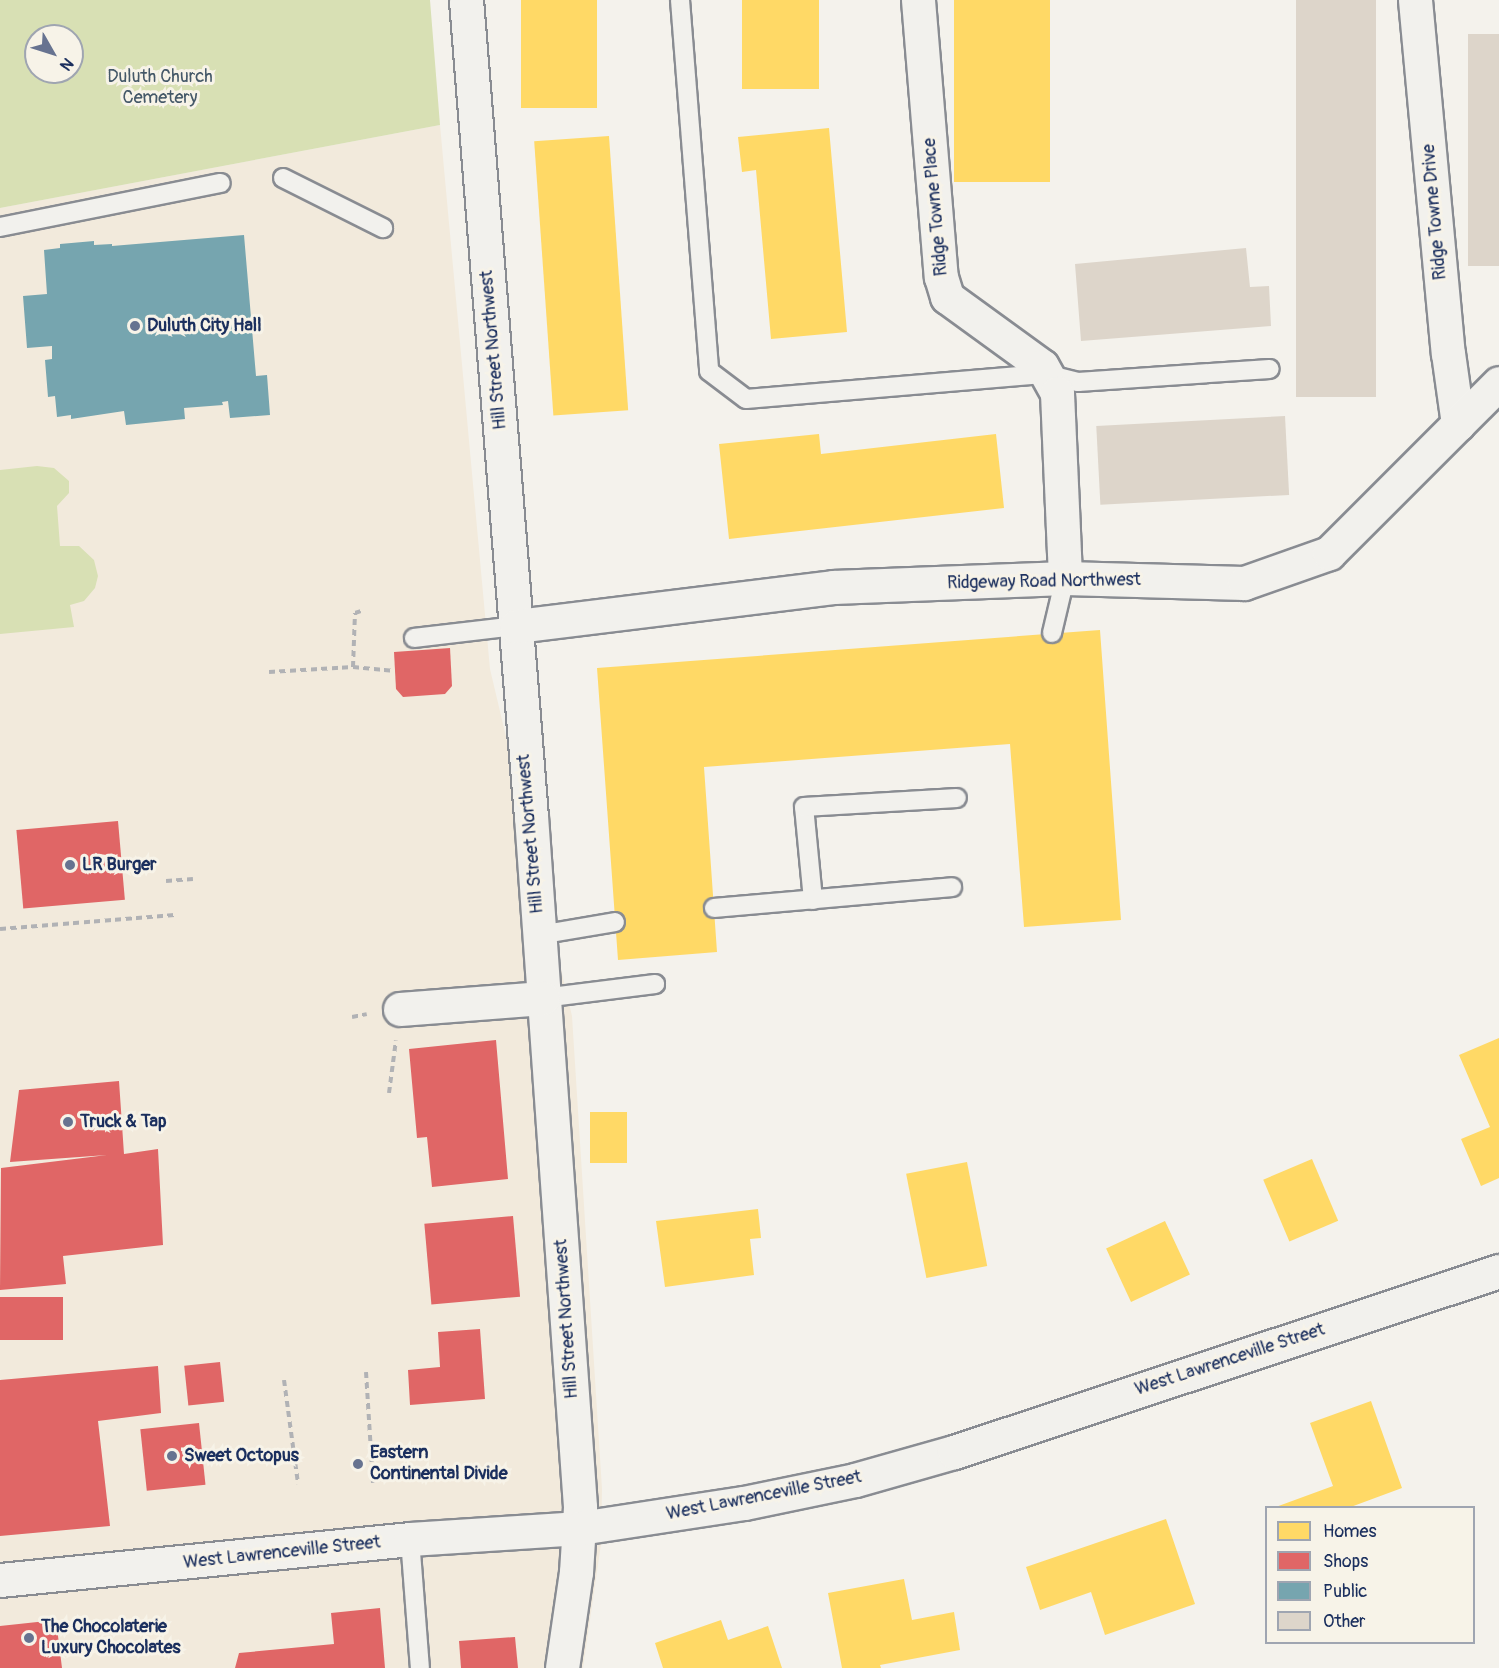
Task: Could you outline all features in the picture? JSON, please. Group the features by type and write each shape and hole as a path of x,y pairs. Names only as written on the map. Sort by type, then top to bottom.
{"street":[{"name":"Hill Street Northwest","path":"466,0 539,934 580,1528 562,1668"},
{"name":"Ridge Towne Place","path":"918,0 941,278 947,297 1042,366 1057,393 1065,578"},
{"name":"Ridge Towne Drive","path":"1415,0 1448,353 1458,424"},
{"name":"Ridgeway Road Northwest","path":"516,626 833,587 1065,578 1244,583 1329,553 1499,384"},
{"path":"400,1009 543,998"},
{"name":"West Lawrenceville Street","path":"0,1580 410,1539 580,1528 744,1503 855,1480 954,1452 1499,1271"}],"lane":[{"path":"680,0 709,370 746,399 1046,374 1078,382 1270,369"},
{"path":"283,178 383,228"},
{"path":"0,227 221,183"},
{"path":"1053,633 1065,578"},
{"path":"414,638 516,626"},
{"path":"813,900 804,807 957,798"},
{"path":"714,908 952,887"},
{"path":"539,934 615,922"},
{"path":"543,998 655,984"},
{"path":"410,1539 420,1668"}],"path":[{"path":"353,667 355,613 362,611"},
{"path":"268,672 353,667 395,672"},
{"path":"166,881 193,879"},
{"path":"0,929 174,915"},
{"path":"366,1372 373,1483"},
{"path":"284,1380 298,1484"}],"shaded area":[{"path":"440,125 490,669 572,1016 602,1489 601,1544 583,1668 0,1668 0,208"}],"green space":[{"name":"Duluth Church Cemetery","path":"0,0 430,0 440,125 0,208"},
{"path":"37,466 54,468 69,481 69,493 57,506 60,546 79,546 94,560 98,576 95,588 84,601 70,605 74,627 0,634 0,470"}],"building: Homes":[{"path":"521,0 597,0 597,108 521,108"},
{"path":"742,0 819,0 819,89 742,89"},
{"path":"954,0 1050,0 1050,182 954,182"},
{"path":"829,128 847,332 771,339 756,170 742,172 738,137"},
{"path":"609,136 628,410 553,416 534,141"},
{"path":"819,434 821,454 996,434 1004,508 729,539 719,444"},
{"path":"1100,630 1121,920 1024,927 1010,744 704,767 717,952 618,960 597,668"},
{"path":"1499,1038 1499,1178 1481,1186 1461,1139 1490,1127 1459,1055"},
{"path":"590,1112 627,1112 627,1163 590,1163"},
{"path":"1312,1159 1338,1221 1289,1241 1263,1180"},
{"path":"967,1162 987,1266 926,1278 906,1174"},
{"path":"758,1209 761,1238 750,1239 754,1275 665,1287 656,1221"},
{"path":"1165,1221 1190,1274 1131,1302 1106,1248"},
{"path":"1371,1401 1402,1488 1353,1506 1278,1506 1333,1486 1310,1423"},
{"path":"1166,1519 1195,1604 1105,1635 1091,1592 1040,1610 1026,1567"},
{"path":"904,1579 912,1620 954,1612 960,1650 880,1665 881,1668 842,1668 828,1593"},
{"path":"721,1620 728,1640 768,1626 782,1668 663,1668 655,1643"}],"building: Shops":[{"path":"450,648 452,686 445,694 403,697 396,689 394,652"},
{"name":"LR Burger","path":"118,821 125,900 23,909 16,830"},
{"path":"496,1040 508,1179 432,1187 427,1137 417,1138 409,1049"},
{"path":"119,1081 124,1154 158,1149 163,1245 63,1256 66,1284 0,1290 1,1168 107,1155 10,1162 19,1090"},
{"path":"513,1216 520,1297 431,1304 424,1224"},
{"path":"0,1297 63,1297 63,1340 0,1340"},
{"path":"480,1329 485,1399 410,1405 408,1370 440,1367 438,1332"},
{"path":"220,1362 224,1402 188,1406 184,1366"},
{"path":"158,1366 161,1413 98,1421 110,1526 0,1536 0,1380"},
{"name":"Sweet Octopus","path":"199,1423 205,1485 147,1491 140,1429"},
{"path":"380,1608 385,1668 235,1668 239,1653 334,1644 331,1613"},
{"name":"The Chocolaterie Luxury Chocolates","path":"56,1620 62,1668 0,1668 0,1626"},
{"path":"515,1637 518,1668 461,1668 459,1641"}],"building: Public":[{"path":"244,235 256,376 267,375 270,415 230,418 228,401 222,402 223,405 184,408 185,419 126,425 124,411 71,419 71,415 57,417 55,396 48,397 45,360 52,359 52,346 27,348 23,296 47,294 44,250 60,248 60,244 94,241 94,245 112,244 112,246"}],"building: Other":[{"path":"1296,0 1376,0 1376,397 1296,397"},
{"path":"1468,34 1499,34 1499,266 1468,266"},
{"path":"1246,248 1250,287 1269,286 1271,326 1081,341 1075,264"},
{"path":"1285,416 1289,495 1100,505 1096,426"}],"place":[{"name":"Duluth City Hall","path":"135,326"},
{"name":"LR Burger","path":"70,865"},
{"name":"Truck & Tap","path":"68,1122"},
{"name":"Sweet Octopus","path":"172,1456"},
{"name":"Eastern Continental Divide","path":"358,1464"},
{"name":"The Chocolaterie Luxury Chocolates","path":"29,1638"}]}
